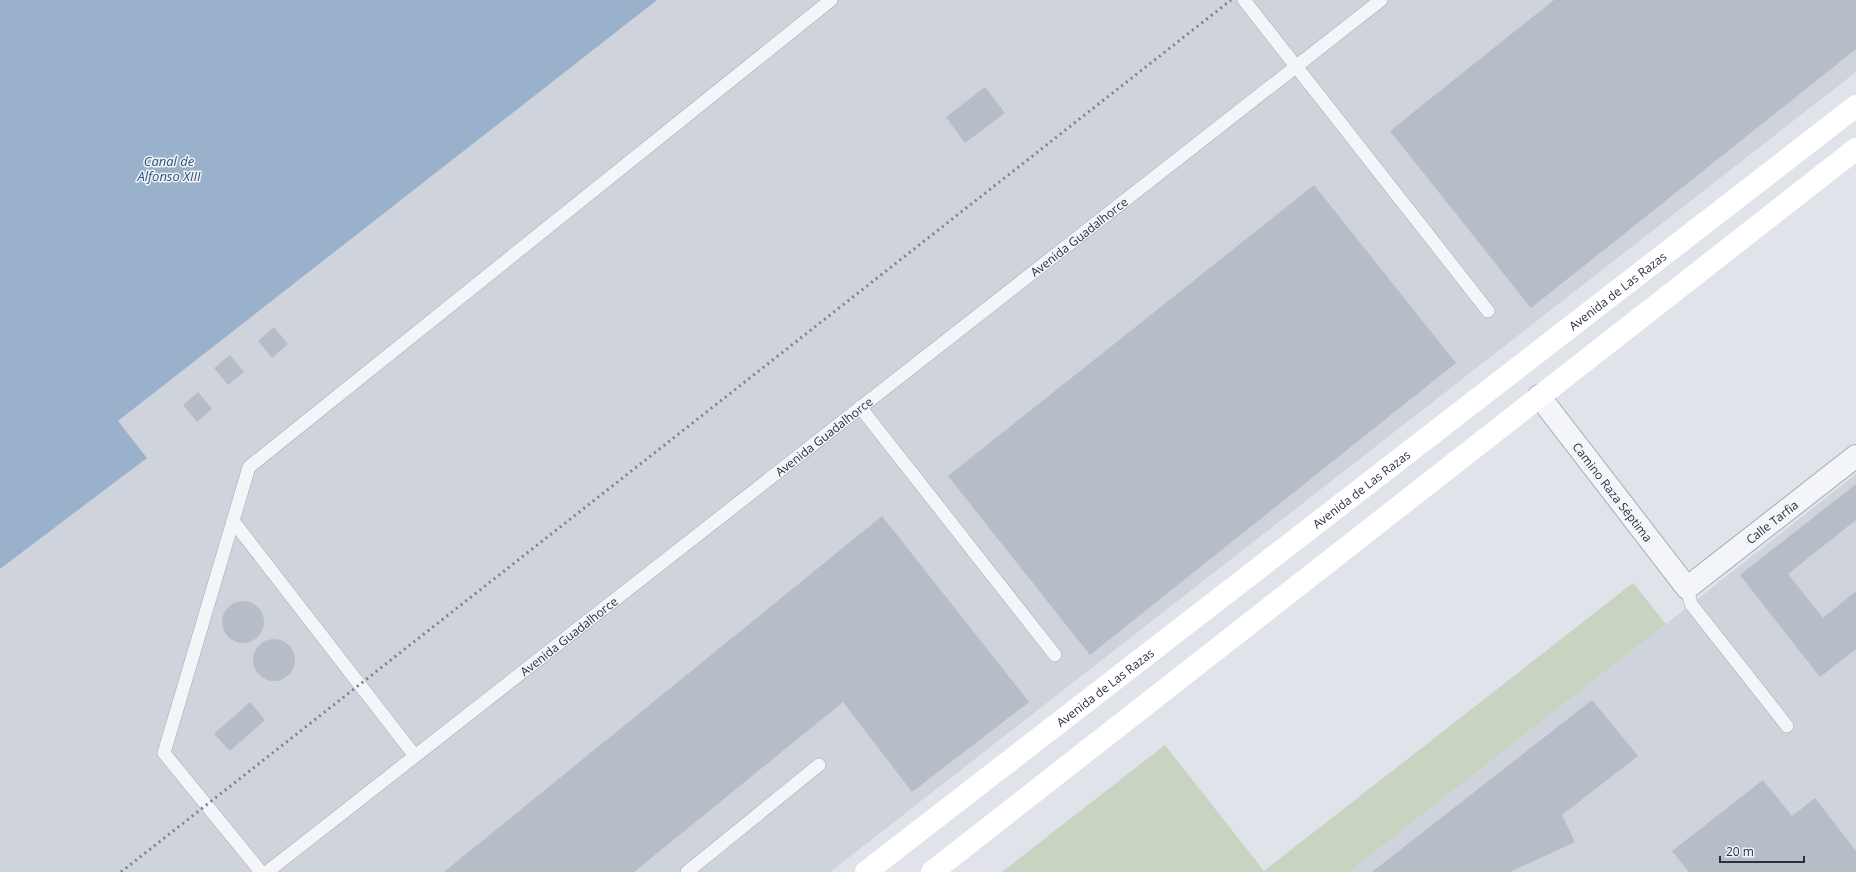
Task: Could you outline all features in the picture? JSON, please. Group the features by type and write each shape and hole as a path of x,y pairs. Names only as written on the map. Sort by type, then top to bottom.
{"main road":[{"name":"Avenida de Las Razas","path":"866,872 1856,106"},
{"path":"932,872 1856,148"}],"street":[{"name":"Camino Raza Séptima","path":"1539,396 1687,588"},
{"name":"Calle Tarfia","path":"1687,588 1856,456"}],"lane":[{"path":"261,872 164,753 249,466 831,0"},
{"path":"1244,0 1488,311"},
{"name":"Avenida Guadalhorce","path":"267,872 1380,0"},
{"path":"860,407 1055,656"},
{"path":"233,521 415,756"},
{"path":"1687,588 1691,604 1786,726"},
{"path":"687,872 819,765"}],"shaded area":[{"path":"656,0 1856,0 1856,72 830,872 0,872 0,569 147,458 118,421"},
{"path":"1856,474 1856,872 1349,872 1666,624"}],"green space":[{"path":"1633,583 1666,624 1349,872 1002,872 1165,745 1264,871"}],"water":[{"name":"Canal de Alfonso XIII","path":"0,0 657,0 118,421 147,458 0,569"}],"building":[{"path":"1554,0 1856,0 1856,49 1531,308 1390,131"},
{"path":"985,87 1005,113 965,143 946,117"},
{"path":"1314,185 1456,363 1090,655 948,476"},
{"path":"274,327 288,344 272,358 258,341"},
{"path":"230,355 244,372 228,385 214,368"},
{"path":"198,392 212,409 197,422 183,405"},
{"path":"1856,484 1856,520 1788,574 1823,618 1856,591 1856,649 1820,677 1740,575"},
{"path":"882,516 1029,702 912,792 843,702 634,872 444,872"},
{"path":"243,601 258,607 264,622 258,637 243,643 228,637 222,622 228,607"},
{"path":"274,639 289,645 295,660 289,675 274,681 259,675 253,660 259,645"},
{"path":"1592,700 1638,756 1562,815 1575,842 1510,872 1372,872"},
{"path":"250,702 265,720 230,751 214,734"},
{"path":"1763,780 1792,816 1815,798 1856,851 1856,872 1689,872 1672,851"}],"railway":[{"path":"121,872 1231,0"}]}
